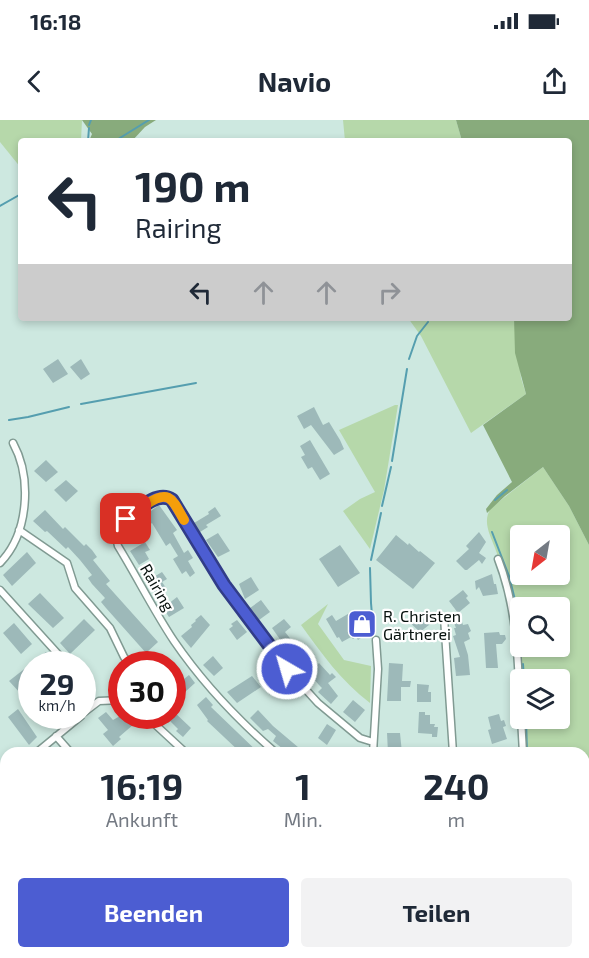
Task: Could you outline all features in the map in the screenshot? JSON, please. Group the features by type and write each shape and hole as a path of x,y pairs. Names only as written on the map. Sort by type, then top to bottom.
{"street":[{"path":"0,563 19,530 25,498 19,454 13,443"},
{"name":"Rairing","path":"270,747 244,723 187,659 118,546 116,532 121,522 156,498 167,497 174,502 234,601 303,688 360,738 373,742"},
{"path":"19,530 67,563 75,588 110,628 121,651"},
{"path":"498,560 507,582 517,629 518,669"},
{"path":"0,590 55,651"},
{"path":"444,617 453,747"},
{"path":"373,747 378,669 376,640"},
{"path":"43,747 65,729"},
{"path":"160,729 180,747"},
{"path":"522,729 523,747"},
{"path":"56,736 66,747"}],"green space":[{"path":"0,120 82,120 81,138 18,138 18,164 0,142"},
{"path":"82,120 156,120 135,138 90,138 92,134"},
{"path":"343,120 456,120 461,138 345,138"},
{"path":"456,120 589,120 589,545 569,506 543,467 487,513 486,509 512,482 483,425 526,394 515,353 514,321 572,321 572,138 461,138"},
{"path":"410,321 514,321 521,378 526,394 471,433 421,336"},
{"path":"398,405 384,490 370,549 343,511 375,492 339,430"},
{"path":"543,467 569,506 589,545 589,747 523,747 522,729 570,729 570,669 519,669 518,657 570,657 570,597 510,597 510,602 487,518 491,508"},
{"path":"328,604 318,624 344,660 371,666 370,703 324,657 301,625"}],"building":[{"path":"58,359 68,374 53,383 43,369"},
{"path":"81,359 90,374 81,380 70,367"},
{"path":"314,407 323,425 329,422 344,449 334,455 311,425 304,429 297,416"},
{"path":"310,440 330,474 320,480 312,467 308,469 301,457 305,455 300,446"},
{"path":"46,460 58,472 46,482 34,471"},
{"path":"66,480 78,491 66,502 54,490"},
{"path":"159,505 177,530 173,533 184,553 188,550 193,558 188,561 195,573 190,577 186,571 182,574 173,559 178,556 170,543 166,546 152,523 133,537 127,529"},
{"path":"215,507 221,516 206,525 208,527 200,532 194,523 209,514 208,512"},
{"path":"45,510 63,529 65,527 84,546 86,544 97,557 93,560 110,581 106,584 158,642 148,651 144,651 101,602 105,598 88,578 92,575 80,560 68,547 66,549 33,521"},
{"path":"479,532 486,542 479,553 486,558 482,564 479,560 465,570 456,561 469,549 466,546"},
{"path":"218,533 230,551 218,557 206,540"},
{"path":"396,535 435,563 413,589 376,560"},
{"path":"145,542 150,550 145,552 149,559 139,565 130,551"},
{"path":"340,545 360,573 338,587 319,559"},
{"path":"27,552 36,563 12,586 3,575"},
{"path":"162,572 167,579 162,582 166,588 156,594 147,581"},
{"path":"492,574 498,594 483,596 479,587 476,590 475,581"},
{"path":"251,577 259,590 245,599 239,584"},
{"path":"463,590 470,603 458,613 449,601"},
{"path":"40,593 64,618 53,628 28,604"},
{"path":"177,597 184,608 169,617 163,608"},
{"path":"261,600 270,612 259,620 250,608"},
{"path":"353,611 362,621 368,633 358,640 356,637 353,639 351,637 342,642 339,637 337,638 326,619 332,615 336,621"},
{"path":"416,612 429,625 420,632 407,620"},
{"path":"201,615 210,625 191,648 181,636"},
{"path":"84,619 95,630 73,651 67,651 60,643"},
{"path":"284,619 291,627 285,632 301,652 291,660 281,647 284,645 272,628"},
{"path":"461,619 463,625 468,624 471,631 468,633 470,639 464,642 470,675 456,676 454,658 460,657 453,636 456,635 454,623"},
{"path":"237,620 247,632 237,640 229,629 233,626 231,624"},
{"path":"14,623 32,644 24,651 18,651 3,633"},
{"path":"499,632 500,635 505,635 506,639 502,644 496,644 498,668 486,668 484,633"},
{"path":"213,656 223,668 214,676 203,665"},
{"path":"310,659 316,666 319,663 330,675 332,673 336,677 328,683 338,696 331,704 318,692 322,688 313,678 309,681 301,671 304,668 302,666"},
{"path":"273,663 281,674 270,681 262,671"},
{"path":"389,663 403,664 402,681 411,681 410,687 401,687 401,701 387,701"},
{"path":"18,674 18,691 9,681"},
{"path":"189,675 195,683 186,691 186,677"},
{"path":"252,676 261,687 237,703 227,692"},
{"path":"417,684 429,685 428,692 431,692 431,702 417,702"},
{"path":"206,697 213,705 211,707 253,747 235,747 207,721 197,705"},
{"path":"353,700 365,710 355,722 343,712"},
{"path":"18,709 18,729 32,729 37,737 29,745 8,717"},
{"path":"258,710 298,747 280,747 273,741 276,736 268,729 263,731 250,718"},
{"path":"106,712 108,729 128,729 113,746 103,734 108,730 98,718"},
{"path":"419,712 430,715 430,724 438,727 437,737 432,737 432,734 418,733"},
{"path":"499,714 506,726 503,727 507,739 492,744 488,730 491,729 488,717"},
{"path":"186,723 191,728 183,737 176,731 186,729"},
{"path":"327,724 336,730 327,745 318,738"},
{"path":"387,733 400,733 401,747 388,747"}],"waterway":[{"path":"89,125 91,120"},
{"path":"120,138 149,120"},
{"path":"88,138 89,128"},
{"path":"0,206 18,196"},
{"path":"409,359 417,336 428,322"},
{"path":"392,461 407,369"},
{"path":"81,404 196,383"},
{"path":"9,420 69,407"},
{"path":"382,506 391,467"},
{"path":"495,500 507,490"},
{"path":"371,560 381,513"},
{"path":"492,532 509,576 514,597"},
{"path":"370,568 373,627"},
{"path":"523,664 523,669"},
{"path":"526,729 527,747"}],"slow traffic":[{"path":"147,504 159,496 167,497 174,502 184,520"}],"place":[{"name":"R. Christen Gärtnerei","path":"362,624"}],"route":[{"path":"126,519 159,496 172,500 239,608 287,669"}]}
